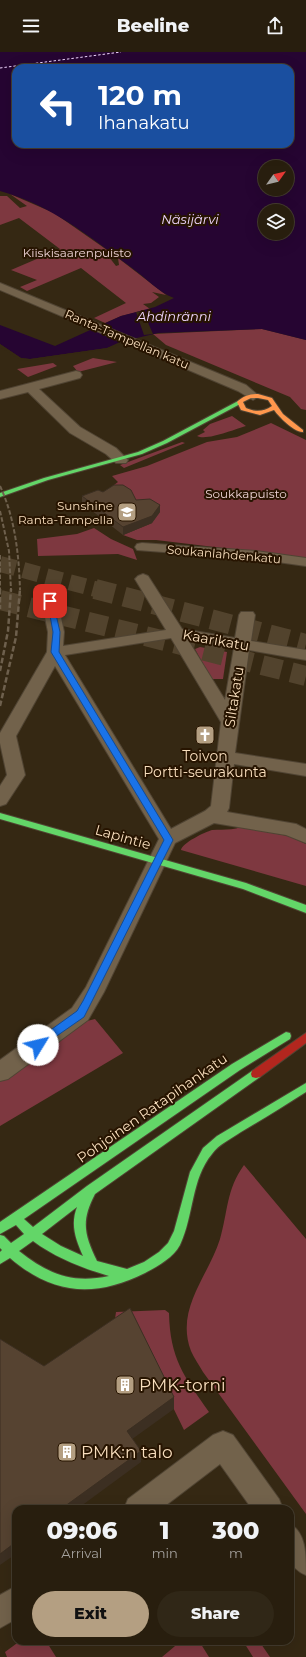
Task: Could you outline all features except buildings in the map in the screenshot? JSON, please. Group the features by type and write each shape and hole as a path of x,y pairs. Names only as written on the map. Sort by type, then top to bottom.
{"main road":[{"path":"0,495 46,479 121,460 158,446 222,410 240,402 246,397 267,397 273,400 281,415 303,432"},
{"path":"240,402 240,407 303,432"},
{"path":"208,419 251,412 268,411 275,406"},
{"path":"18,479 46,479"},
{"name":"Lapintie","path":"0,816 246,886 306,909"},
{"name":"Pohjoinen Ratapihankatu","path":"0,1229 236,1067 294,1031"},
{"path":"0,1259 91,1190 247,1081 306,1037"},
{"path":"0,1240 10,1252 27,1266 61,1282 87,1286 128,1275 152,1263 169,1250 180,1232 193,1178 198,1164 208,1150 243,1125 306,1087"},
{"path":"91,1190 80,1208 77,1222 79,1234 93,1266"},
{"path":"17,1218 31,1235 73,1260 128,1275"}],"street":[{"name":"Ranta-Tampellan katu","path":"0,286 98,327 156,354 242,388 253,396"},
{"path":"0,395 76,375"},
{"path":"30,387 75,430 111,451 121,460"},
{"name":"Soukanlahdenkatu","path":"142,547 256,556 306,562"},
{"path":"143,579 230,722"},
{"path":"0,800 16,775 7,736 55,652 56,632 48,593"},
{"name":"Siltakatu","path":"212,816 220,808 230,722 247,615"},
{"name":"Kaarikatu","path":"55,652 175,633 306,655"},
{"path":"55,652 168,840"},
{"path":"226,757 306,770"},
{"path":"0,1072 80,1014 94,992 168,840 212,816 289,829 306,836"},
{"path":"143,1505 223,1445 266,1505"},
{"path":"294,1544 306,1561"},
{"path":"0,1613 12,1604"}],"green space":[{"name":"Kiiskisaarenpuisto","path":"10,194 54,213 117,257 93,248 109,257 116,266 119,265 118,258 166,295 152,292 159,297 151,303 143,304 150,309 121,316 105,323 94,318 126,303 81,268 27,291 20,287 37,280 11,270 60,249 19,218 0,225 0,196 7,196 20,208 27,206"},
{"path":"262,329 306,340 306,410 301,409 290,397 166,345 153,334"},
{"path":"93,358 117,362 78,372 73,366"},
{"path":"53,363 57,366 28,377 17,369"},
{"path":"232,416 246,426 214,436 197,436 205,432 203,430 210,424"},
{"name":"Soukkapuisto","path":"271,423 306,440 306,558 156,540 137,540 123,535 152,523 98,497 118,482 112,476 147,466 207,442 237,437"},
{"path":"182,442 185,443 124,468 120,465"},
{"path":"94,528 111,539 133,549 137,560 118,554 38,556 37,539 77,534"},
{"path":"200,647 227,652 223,679 211,679 195,649"},
{"path":"241,827 288,836 306,844 306,886 181,850 182,847 189,841 209,831"},
{"path":"95,1019 123,1053 0,1126 0,1081 79,1023"},
{"path":"244,1165 306,1239 306,1514 203,1372 191,1351 187,1336 187,1321 190,1307 215,1253 223,1229 228,1201 238,1174"},
{"path":"165,1310 169,1313 172,1343 180,1366 192,1388 209,1412 184,1430 131,1321 115,1319 116,1312"},
{"path":"15,1645 48,1645 56,1657 7,1657 5,1652"},
{"path":"176,1645 202,1645 209,1657 162,1657"},
{"path":"246,1645 262,1645 270,1657 253,1657"}],"water":[{"name":"Näsijärvi","path":"0,52 306,52 306,340 262,329 158,333 120,342 107,348 30,359 21,358 0,344 0,325 55,346 121,316 155,307 174,298 157,289 116,256 69,223 19,197 0,191"}],"pier":[{"path":"143,311 153,334 144,335 136,312"},
{"path":"120,343 121,344 108,349 25,361 20,360 0,347 0,344 21,358 30,359 107,348"}],"ferry route":[{"path":"30,64 121,52"},
{"path":"0,68 12,66"}],"tunnel":[{"path":"0,564 99,590"},
{"path":"95,589 306,644"},
{"path":"0,600 306,676"}],"railway":[{"path":"0,486 13,524 19,563 20,589"},
{"path":"0,511 9,551 11,589"},
{"path":"0,555 0,609"},
{"path":"0,671 8,631 11,589"},
{"path":"0,706 16,637 20,589"}],"traffic: fast":[{"path":"0,495 46,479 140,453 165,442 240,402"},
{"path":"0,816 246,886 306,909"},
{"path":"0,1229 236,1067 286,1036"},
{"path":"0,1259 91,1190 256,1074"},
{"path":"0,1240 30,1267 46,1276 63,1282 80,1285 98,1284 117,1279 137,1271 163,1255 175,1242 184,1219 195,1172 207,1151 224,1137 306,1087"},
{"path":"91,1190 81,1211 79,1228 93,1266"},
{"path":"21,1223 57,1250 84,1262 127,1275"}],"traffic: slow":[{"path":"275,406 271,409 268,411 256,413 243,409 240,402 251,396 270,399 281,415 301,431"}],"traffic: jam":[{"path":"256,1074 306,1037"}],"place":[{"name":"Sunshine Ranta-Tampella","path":"127,512"},
{"name":"Toivon Portti-seurakunta","path":"205,735"},
{"name":"PMK-torni","path":"125,1385"},
{"name":"PMK:n talo","path":"67,1452"}],"route":[{"path":"38,1045 80,1014 94,992 168,840 55,652 56,632 50,601"}],"water label":[{"name":"Ahdinränni","path":"174,316"}]}
